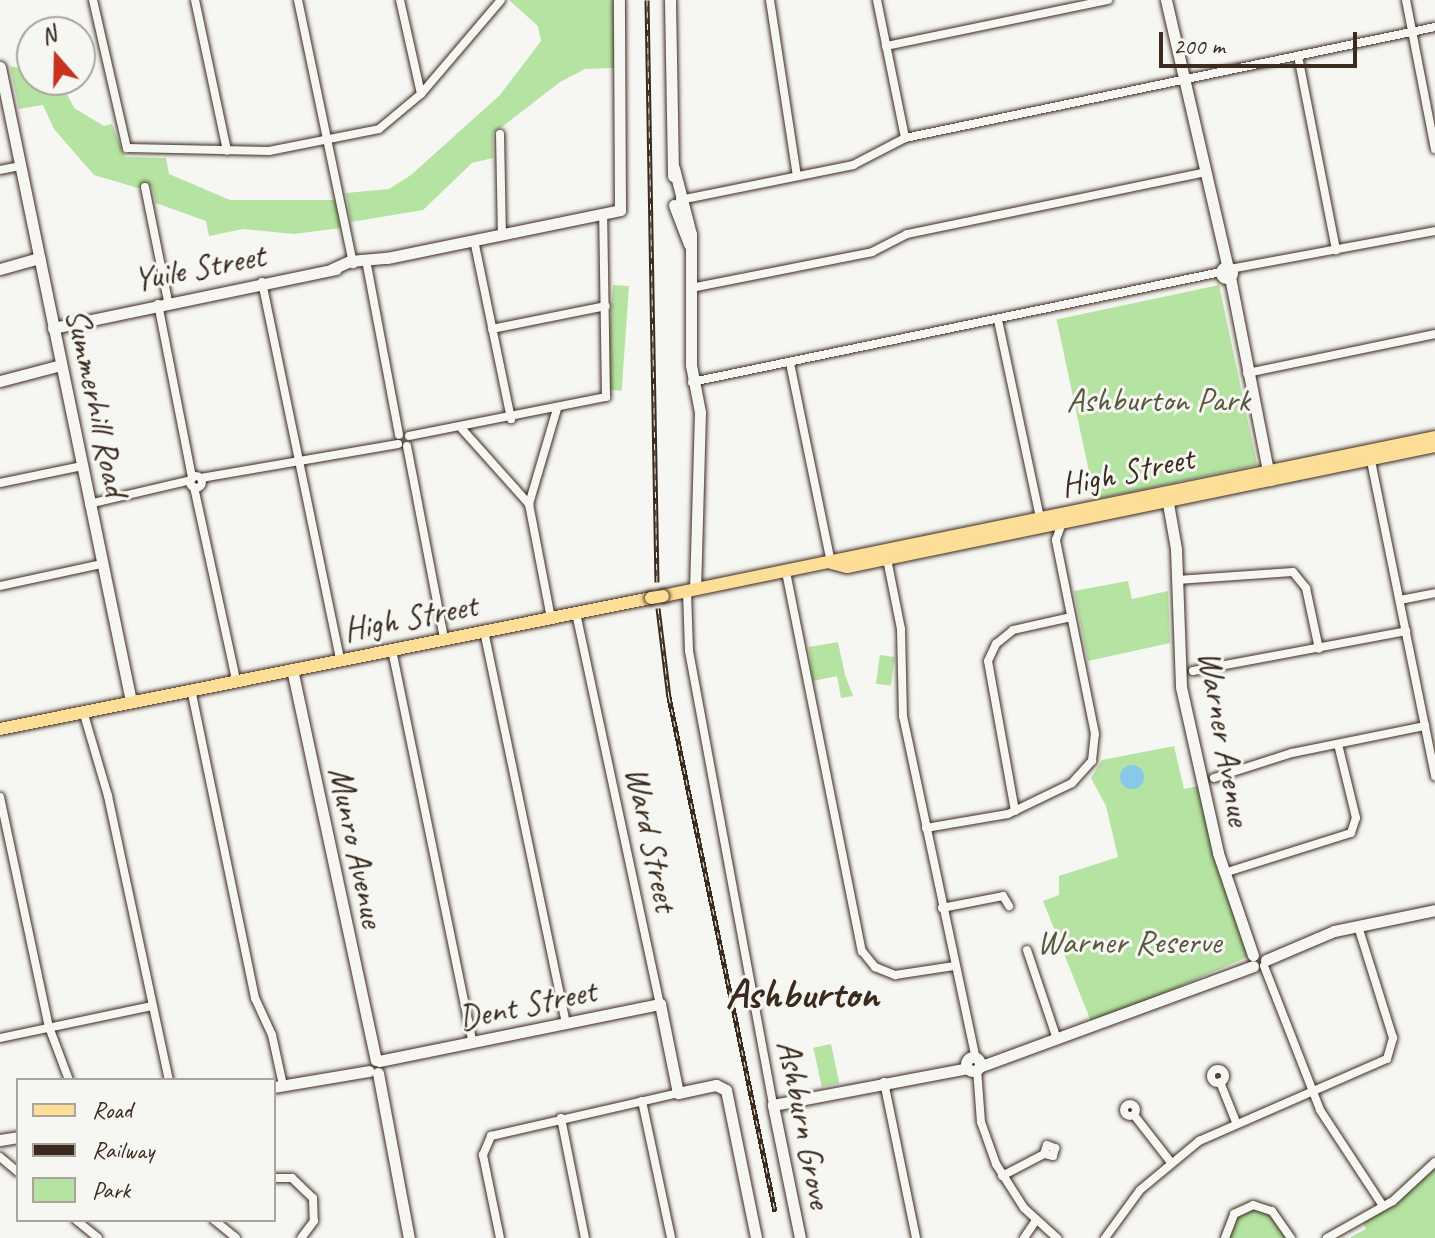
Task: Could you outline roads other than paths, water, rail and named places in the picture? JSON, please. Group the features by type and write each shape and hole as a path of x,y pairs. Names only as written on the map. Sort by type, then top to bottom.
{"main road":[{"name":"High Street","path":"0,729 831,563 847,567 886,554 1040,518 1269,476 1370,455 1435,437"},
{"name":"High Street","path":"1370,455 1435,446"},
{"name":"High Street","path":"886,554 1062,523 1166,497"}],"street":[{"path":"93,0 122,140 134,150 227,151 273,151 379,129 421,94 501,0"},
{"path":"195,0 227,151"},
{"path":"298,0 347,238 372,286 444,639"},
{"path":"400,0 421,94"},
{"name":"Yuile Street","path":"52,324 620,210 619,0"},
{"path":"670,0 677,224 690,248"},
{"path":"770,0 797,176"},
{"path":"877,0 905,138"},
{"path":"886,46 1108,0"},
{"path":"1166,0 1195,112 1269,476"},
{"path":"1406,0 1435,149"},
{"path":"677,200 855,164 905,138 1435,27"},
{"path":"1298,56 1336,250"},
{"name":"Summerhill Road","path":"0,67 131,701"},
{"name":"Summerhill Road","path":"0,76 9,113"},
{"path":"500,134 502,235"},
{"path":"0,170 20,166"},
{"path":"691,288 872,252 907,234 1207,172"},
{"path":"145,187 191,462 236,680"},
{"path":"692,590 698,545 689,203 698,196"},
{"path":"677,200 690,227"},
{"path":"89,504 598,401 607,392 603,215"},
{"path":"692,382 1435,229"},
{"path":"474,240 511,419"},
{"path":"0,269 40,261"},
{"path":"262,282 340,660"},
{"path":"492,329 606,306"},
{"path":"998,320 1040,518"},
{"path":"1247,373 1435,334"},
{"path":"790,363 831,563"},
{"path":"0,381 62,369"},
{"path":"551,618 529,504 550,432 553,410"},
{"path":"466,428 481,450 529,504"},
{"path":"1370,455 1435,776"},
{"path":"0,483 82,466"},
{"name":"Warner Avenue","path":"1166,497 1177,580 1181,687 1224,873 1312,1092 1381,1204"},
{"path":"926,831 1015,811 1078,780 1094,755 1056,540 1062,523"},
{"path":"886,554 902,638 903,716 969,1041 986,1141 1002,1176 1036,1220 1057,1238"},
{"path":"0,586 102,564"},
{"path":"786,572 862,951 875,967 895,975 954,966"},
{"path":"1177,580 1293,572 1305,584 1319,649"},
{"name":"Ashburn Grove","path":"692,590 686,616 704,729 798,1238"},
{"path":"1400,600 1435,593"},
{"name":"Ward Street","path":"576,613 681,1093"},
{"path":"1015,811 988,661 996,644 1013,630 1071,617"},
{"path":"484,631 566,1024"},
{"path":"1193,671 1406,631"},
{"path":"392,650 473,1043"},
{"name":"Munro Avenue","path":"292,669 409,1238"},
{"path":"191,689 253,990 272,1035 279,1086"},
{"path":"83,711 108,796 169,1078"},
{"path":"1214,778 1338,744 1425,726"},
{"path":"1224,873 1351,833 1356,818 1338,744"},
{"path":"0,797 5,844 49,1027 68,1078"},
{"path":"942,908 1006,894 1009,906"},
{"path":"773,1105 999,1057 1057,1039 1280,952 1358,926 1435,910"},
{"path":"1105,1238 1140,1190 1170,1161 1236,1122 1383,1062 1393,1047 1358,926"},
{"path":"1027,950 1057,1039"},
{"path":"1034,966 1047,962"},
{"name":"Dent Street","path":"279,1086 660,1004"},
{"path":"0,1038 152,1006"},
{"path":"884,1082 916,1238"},
{"path":"1220,1082 1236,1122"},
{"path":"500,1238 483,1155 487,1141 498,1131 716,1085 726,1090 756,1238"},
{"path":"642,1101 671,1238"},
{"path":"1134,1115 1170,1161"},
{"path":"561,1118 585,1238"},
{"path":"2,1140 0,1156 16,1170"},
{"path":"1002,1176 1044,1154"},
{"path":"1327,1238 1400,1194 1435,1162"},
{"path":"276,1178 292,1178 313,1198 314,1221 301,1238"},
{"path":"1225,1238 1234,1214 1253,1205 1272,1211 1291,1238"},
{"path":"1024,1238 1036,1220"},
{"path":"78,1222 98,1238"},
{"path":"216,1222 236,1238"}],"water":[{"path":"1132,765 1141,768 1144,777 1141,786 1132,789 1123,786 1120,777 1123,768"}],"railway":[{"path":"647,0 657,582"},
{"path":"658,608 669,697 775,1211"}],"district":[{"name":"Ashburton","path":"802,994"}],"park label":[{"name":"Ashburton Park","path":"1158,400"},
{"name":"Warner Reserve","path":"1129,942"}]}
